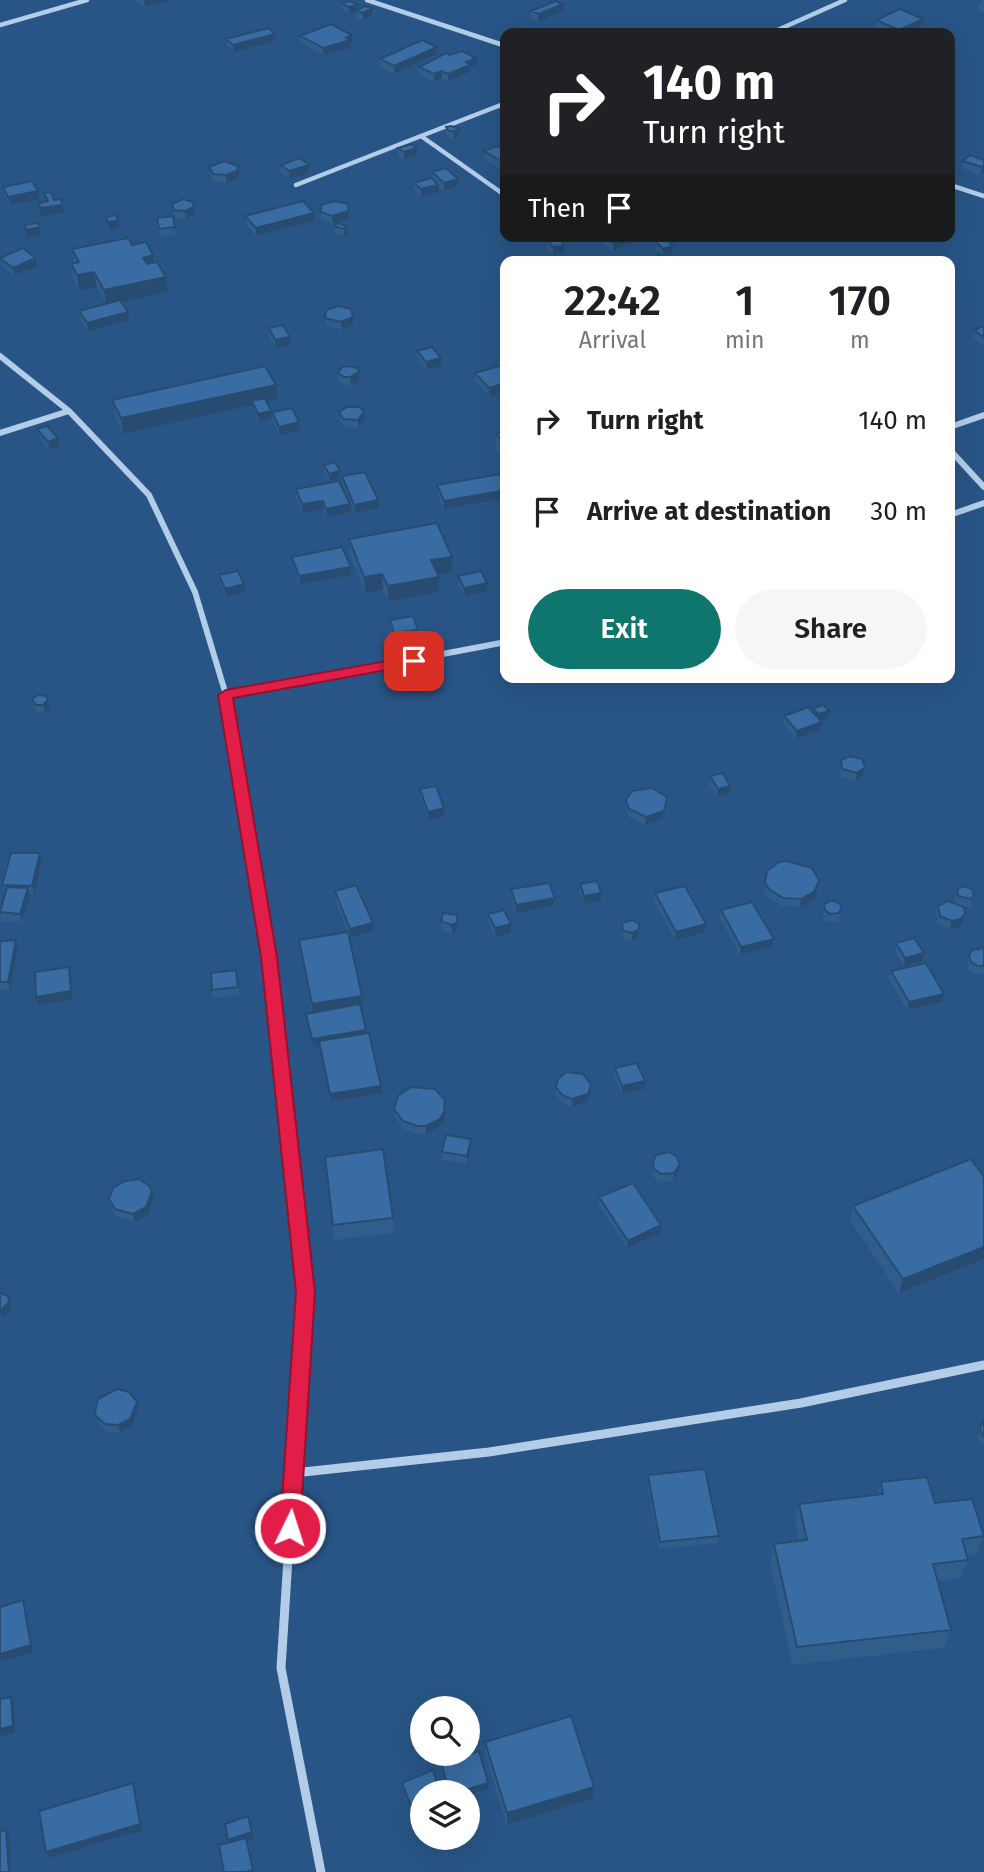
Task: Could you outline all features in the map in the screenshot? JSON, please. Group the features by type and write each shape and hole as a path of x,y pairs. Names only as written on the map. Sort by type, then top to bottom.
{"street":[{"path":"0,26 87,0"},
{"path":"367,0 500,44"},
{"path":"782,28 845,0"},
{"path":"296,185 500,105"},
{"path":"421,136 500,192"},
{"path":"955,187 984,196"},
{"path":"0,356 69,411 149,495 195,592 226,695 269,957 305,1292 281,1668 321,1872"},
{"path":"0,433 69,411"},
{"path":"955,425 984,415"},
{"path":"955,455 984,487"},
{"path":"955,513 984,503"},
{"path":"226,695 500,643"},
{"path":"294,1473 543,1443 801,1403 984,1365"}],"building":[{"path":"350,1 357,5 349,7 342,3"},
{"path":"556,1 563,4 538,14 531,11"},
{"path":"365,6 372,8 363,13 356,11"},
{"path":"900,9 923,19 903,28 894,28 876,20"},
{"path":"331,24 352,35 346,38 351,40 323,48 300,36"},
{"path":"269,28 275,34 233,45 226,39"},
{"path":"422,40 437,47 394,66 380,59"},
{"path":"462,51 476,58 466,62 470,65 448,74 442,71 434,74 419,67 446,53 450,55"},
{"path":"446,127 459,129 449,131"},
{"path":"411,144 417,148 404,152 398,148"},
{"path":"497,146 500,148 500,160 484,151"},
{"path":"970,155 984,160 984,165 982,167 963,161"},
{"path":"300,158 309,165 289,171 281,165"},
{"path":"224,161 238,166 237,171 226,175 213,174 209,167"},
{"path":"446,168 458,179 444,183 432,172"},
{"path":"432,178 438,185 421,189 414,183"},
{"path":"32,181 38,191 8,197 3,187"},
{"path":"51,192 54,200 61,199 62,205 40,208 39,203 48,201 44,193"},
{"path":"183,199 193,202 194,207 185,211 174,210 172,204"},
{"path":"303,201 314,213 256,228 245,216"},
{"path":"334,201 348,204 349,211 332,216 321,212 321,205"},
{"path":"116,215 118,221 108,222 106,217"},
{"path":"173,216 175,227 159,229 157,218"},
{"path":"38,223 40,227 26,230 24,225"},
{"path":"338,223 348,227 344,229 334,226"},
{"path":"128,238 132,245 146,242 153,255 143,258 147,264 157,262 166,277 104,290 94,272 77,275 71,264 79,262 72,249"},
{"path":"549,242 562,242 564,245 553,247"},
{"path":"656,242 669,242 673,246 663,249"},
{"path":"23,248 36,258 13,268 0,258"},
{"path":"120,300 128,312 87,323 79,311"},
{"path":"338,306 351,309 353,317 341,322 325,318 326,310"},
{"path":"283,325 290,337 275,340 269,328"},
{"path":"984,327 984,337 975,331"},
{"path":"432,347 441,358 426,362 417,351"},
{"path":"265,366 276,385 121,418 112,400"},
{"path":"500,366 500,385 489,388 475,373"},
{"path":"342,367 357,368 359,372 350,377 338,373"},
{"path":"265,398 271,411 258,414 252,401"},
{"path":"347,407 359,407 364,411 358,420 343,419 339,412"},
{"path":"292,408 299,422 279,427 272,412"},
{"path":"47,426 58,438 48,442 37,429"},
{"path":"335,462 340,471 329,474 324,465"},
{"path":"365,472 378,500 354,505 342,476"},
{"path":"500,474 500,491 444,501 437,485"},
{"path":"339,481 350,504 326,509 323,501 302,504 296,489"},
{"path":"437,523 452,557 431,560 439,577 388,586 382,574 364,577 349,539"},
{"path":"342,547 351,567 299,576 292,557"},
{"path":"238,571 244,584 225,589 219,575"},
{"path":"481,571 487,583 464,588 458,576"},
{"path":"413,616 418,630 394,633 390,620"},
{"path":"38,695 46,696 48,700 43,705 36,705 32,699"},
{"path":"824,705 829,711 818,714 813,708"},
{"path":"808,707 822,722 797,731 784,716"},
{"path":"850,756 862,759 865,767 857,773 842,769 841,760"},
{"path":"723,773 730,786 718,789 710,776"},
{"path":"436,786 444,808 428,812 420,789"},
{"path":"652,788 667,797 664,811 646,817 629,809 626,800 632,791"},
{"path":"11,853 40,853 32,886 2,885"},
{"path":"787,861 812,868 819,880 814,892 801,899 783,898 769,889 765,883 767,871 779,862"},
{"path":"597,881 601,893 584,896 580,884"},
{"path":"549,883 555,898 516,905 511,889"},
{"path":"356,885 373,923 350,929 335,891"},
{"path":"685,886 706,924 676,932 655,893"},
{"path":"963,886 972,889 974,895 971,899 958,896 957,890"},
{"path":"7,887 28,888 20,914 0,912"},
{"path":"832,900 842,905 839,913 830,914 825,910 824,904"},
{"path":"948,901 964,907 965,914 960,919 952,921 940,916 938,906"},
{"path":"752,902 774,939 741,947 721,910"},
{"path":"504,910 511,924 495,928 488,914"},
{"path":"443,913 457,915 457,923 451,925 441,921"},
{"path":"632,920 639,924 639,929 632,933 623,931 622,923"},
{"path":"348,932 362,996 312,1004 299,940"},
{"path":"914,938 924,953 905,958 896,943"},
{"path":"16,940 8,982 0,982 0,941"},
{"path":"983,948 984,966 978,966 971,962 969,956 972,950"},
{"path":"926,963 944,994 909,1002 891,971"},
{"path":"69,967 71,991 36,997 35,972"},
{"path":"236,970 238,987 212,990 211,973"},
{"path":"360,1004 366,1030 312,1039 306,1014"},
{"path":"369,1033 381,1086 330,1094 319,1041"},
{"path":"637,1063 645,1081 622,1086 615,1068"},
{"path":"566,1072 583,1074 591,1085 588,1094 572,1099 562,1095 556,1087 558,1079"},
{"path":"411,1087 435,1089 445,1100 440,1119 426,1126 403,1121 394,1109 398,1096"},
{"path":"446,1135 471,1139 467,1156 442,1152"},
{"path":"383,1149 393,1218 333,1225 325,1157"},
{"path":"669,1152 677,1157 680,1164 674,1173 661,1174 654,1169 653,1162 656,1155"},
{"path":"971,1159 984,1177 984,1247 903,1279 853,1206"},
{"path":"139,1179 152,1191 146,1207 133,1214 115,1209 109,1199 113,1188 125,1181"},
{"path":"633,1183 661,1225 628,1241 599,1197"},
{"path":"0,1293 8,1296 9,1302 0,1311"},
{"path":"117,1389 129,1392 137,1402 130,1419 118,1425 105,1424 96,1416 98,1399"},
{"path":"984,1420 984,1436 980,1428"},
{"path":"705,1469 719,1536 660,1542 648,1475"},
{"path":"927,1477 935,1503 972,1499 984,1536 962,1539 968,1560 933,1564 951,1630 797,1647 774,1544 807,1540 799,1504 883,1494 881,1482"},
{"path":"23,1600 31,1645 0,1654 0,1607"},
{"path":"11,1697 13,1726 0,1729 0,1699"},
{"path":"571,1716 594,1787 507,1813 485,1742"},
{"path":"480,1755 488,1783 480,1785 480,1780 446,1780 442,1766 480,1766"},
{"path":"433,1770 436,1780 410,1780 410,1803 402,1783"},
{"path":"133,1783 140,1824 46,1852 39,1811"},
{"path":"248,1816 252,1832 228,1840 225,1824"},
{"path":"6,1830 9,1872 0,1872 0,1831"},
{"path":"246,1838 253,1870 224,1872 219,1845"}],"route":[{"path":"290,1528 305,1292 269,957 226,695 414,661"}]}
